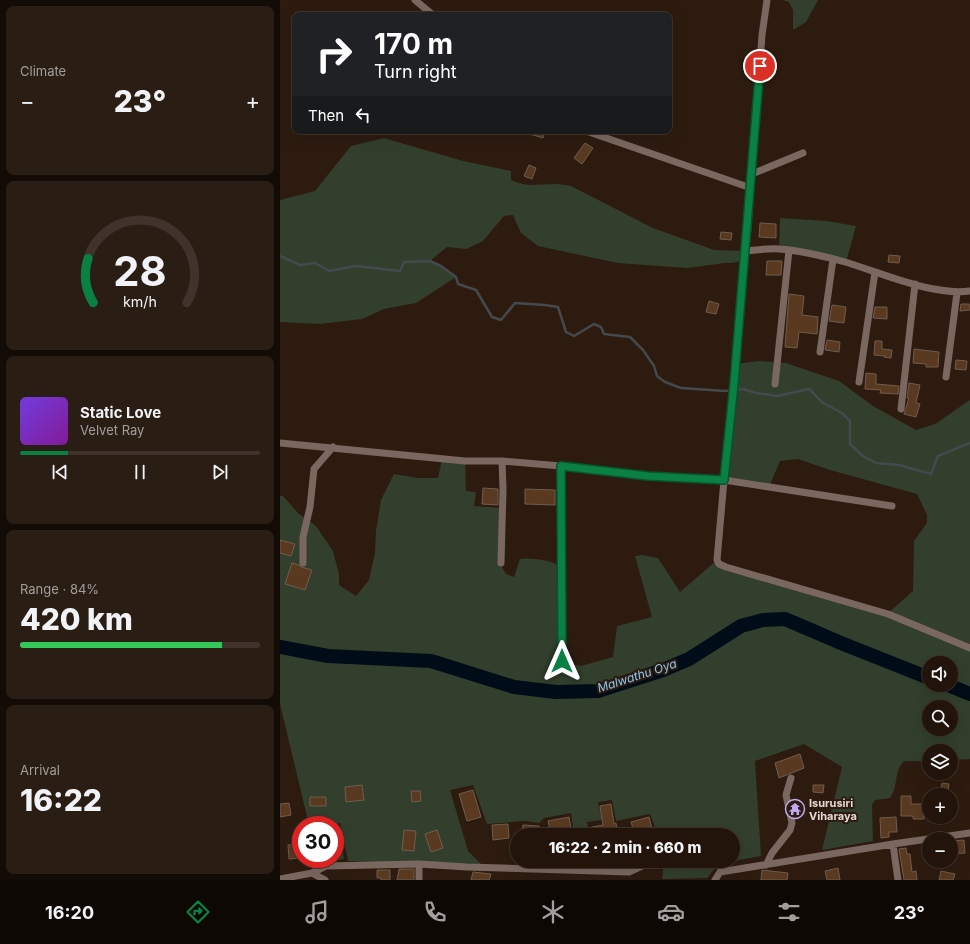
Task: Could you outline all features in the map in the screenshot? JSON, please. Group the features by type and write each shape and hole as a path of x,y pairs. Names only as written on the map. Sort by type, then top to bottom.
{"street":[{"path":"415,0 429,12"},
{"path":"767,0 762,35 751,188 717,560 719,564 888,614 970,648"},
{"path":"595,134 751,188"},
{"path":"752,174 803,153"},
{"path":"745,251 778,249 789,250 833,259 915,284 957,293 970,291"},
{"path":"775,384 789,250"},
{"path":"820,352 833,259"},
{"path":"859,382 875,272"},
{"path":"901,409 915,284"},
{"path":"946,377 957,293"},
{"path":"280,443 333,447 442,459 502,461 648,476 724,480 892,506"},
{"path":"303,563 304,537 310,507 314,469 333,447"},
{"path":"501,563 503,489 502,461"},
{"path":"561,466 562,661"},
{"path":"766,864 772,853 790,830 792,823 786,795 791,778"},
{"path":"715,880 720,872 970,833"},
{"path":"893,844 898,880"},
{"path":"419,880 420,864"},
{"path":"280,879 312,874 326,866 420,864 490,868 629,872 638,868"},
{"path":"312,874 326,880"}],"green space":[{"path":"783,0 818,0 806,22 793,30 793,10 789,2"},
{"path":"384,138 463,161 511,171 511,180 523,184 557,184 571,186 653,228 714,250 745,251 745,260 687,268 618,263 538,246 521,233 513,215 504,216 483,241 466,249 447,247 430,261 441,266 456,277 416,303 384,309 362,319 320,324 280,322 280,200 315,191 351,146"},
{"path":"780,218 827,221 856,226 846,262 779,249"},
{"path":"759,361 786,363 839,381 873,406 916,430 935,424 970,400 970,759 958,760 958,744 922,744 922,761 904,761 898,770 893,793 890,798 875,800 872,805 873,841 822,850 842,767 804,744 755,761 761,856 740,860 740,828 655,828 650,814 616,821 612,800 598,802 602,820 587,822 588,828 573,828 571,813 544,818 539,823 524,821 487,824 473,785 450,790 468,851 482,865 348,861 344,842 344,816 307,816 280,704 280,496 283,496 298,513 316,526 333,551 339,574 339,585 356,596 369,580 375,553 376,531 381,500 394,474 418,478 438,478 442,459 465,461 466,491 476,492 474,506 501,508 500,564 506,574 514,577 520,559 529,558 551,562 559,566 563,647 567,663 581,666 613,657 617,626 652,617 635,556 642,555 658,558 680,592 717,560 719,564 887,614 913,591 914,541 927,523 927,515 917,494 830,470 798,459 780,461 769,487 724,480 735,364"},
{"path":"663,868 715,868 707,878 662,879"}],"building":[{"path":"529,134 544,134 543,138"},
{"path":"585,143 593,148 582,164 574,158"},
{"path":"529,165 536,168 532,179 524,176"},
{"path":"760,223 776,224 776,238 759,237"},
{"path":"721,232 732,233 731,240 720,239"},
{"path":"889,255 900,256 899,263 888,262"},
{"path":"767,261 782,261 781,275 766,275"},
{"path":"789,294 804,296 802,315 818,317 817,334 799,332 797,348 785,347"},
{"path":"709,301 719,304 716,314 706,312"},
{"path":"961,304 969,304 970,310 960,311"},
{"path":"832,305 846,307 844,323 829,321"},
{"path":"875,307 887,307 887,319 873,318"},
{"path":"827,340 840,342 839,352 825,350"},
{"path":"875,341 882,341 882,349 892,350 891,358 874,355"},
{"path":"914,349 939,352 938,367 926,367 926,364 913,363"},
{"path":"956,360 967,361 966,370 955,369"},
{"path":"866,373 876,374 876,384 899,386 898,394 880,393 881,390 865,389"},
{"path":"909,383 920,385 916,403 920,404 916,417 904,414 909,398 907,398"},
{"path":"483,488 498,489 498,505 482,504"},
{"path":"525,489 555,490 555,505 525,504"},
{"path":"280,540 295,544 291,556 280,553"},
{"path":"292,563 312,570 305,590 285,584"},
{"path":"800,754 804,768 779,778 775,763"},
{"path":"942,783 949,784 948,788 941,788"},
{"path":"362,785 364,800 346,802 345,787"},
{"path":"813,785 824,785 823,793 813,792"},
{"path":"473,790 481,817 467,821 459,794"},
{"path":"411,791 420,791 421,801 412,802"},
{"path":"901,796 911,796 911,804 922,804 922,819 913,819 913,816 901,816"},
{"path":"310,797 326,797 326,806 310,806"},
{"path":"289,803 291,815 280,817 280,804"},
{"path":"611,804 614,824 616,823 617,828 592,828 603,825 600,806"},
{"path":"569,817 571,828 550,828 548,821"},
{"path":"649,817 652,828 633,828 631,822"},
{"path":"896,817 897,832 889,832 889,837 881,838 880,818"},
{"path":"508,824 509,838 493,840 492,825"},
{"path":"523,825 539,826 539,828 523,828"},
{"path":"404,830 416,831 414,851 402,850"},
{"path":"437,830 443,848 431,852 425,834"},
{"path":"958,840 964,840 965,853 958,854"},
{"path":"288,845 292,845 292,859 289,859"},
{"path":"906,848 907,854 910,854 912,872 916,871 917,880 904,880 899,849"},
{"path":"838,868 840,880 827,880 825,871"},
{"path":"399,869 414,869 414,880 397,880"},
{"path":"377,870 390,870 390,880 381,880 381,878 377,878"},
{"path":"762,870 788,873 787,880 761,880"},
{"path":"941,871 955,874 953,880 939,880"},
{"path":"473,872 491,874 489,880 471,880"}],"waterway":[{"path":"280,256 300,265 315,263 329,271 356,266 400,271 404,262 430,261 441,266 456,277 458,284 476,290 492,317 501,320 515,303 545,305 558,307 566,332 574,336 594,324 601,327 604,334 630,337 643,350 654,366 657,376 665,382 681,388 725,391 743,389 756,393 777,396 809,389 823,403 842,413 850,421 850,444 863,456 876,463 899,465 931,474 938,456 970,443"},
{"name":"Malwathu Oya","path":"280,647 328,656 431,661 514,687 556,692 598,691 663,670 689,659 741,626 763,620 785,619 922,675"},
{"name":"Malwathu Oya","path":"958,689 970,694"}],"place":[{"name":"Isurusiri Viharaya","path":"795,809"}],"route":[{"path":"562,661 561,466 648,476 724,480 748,228 760,66"}]}
